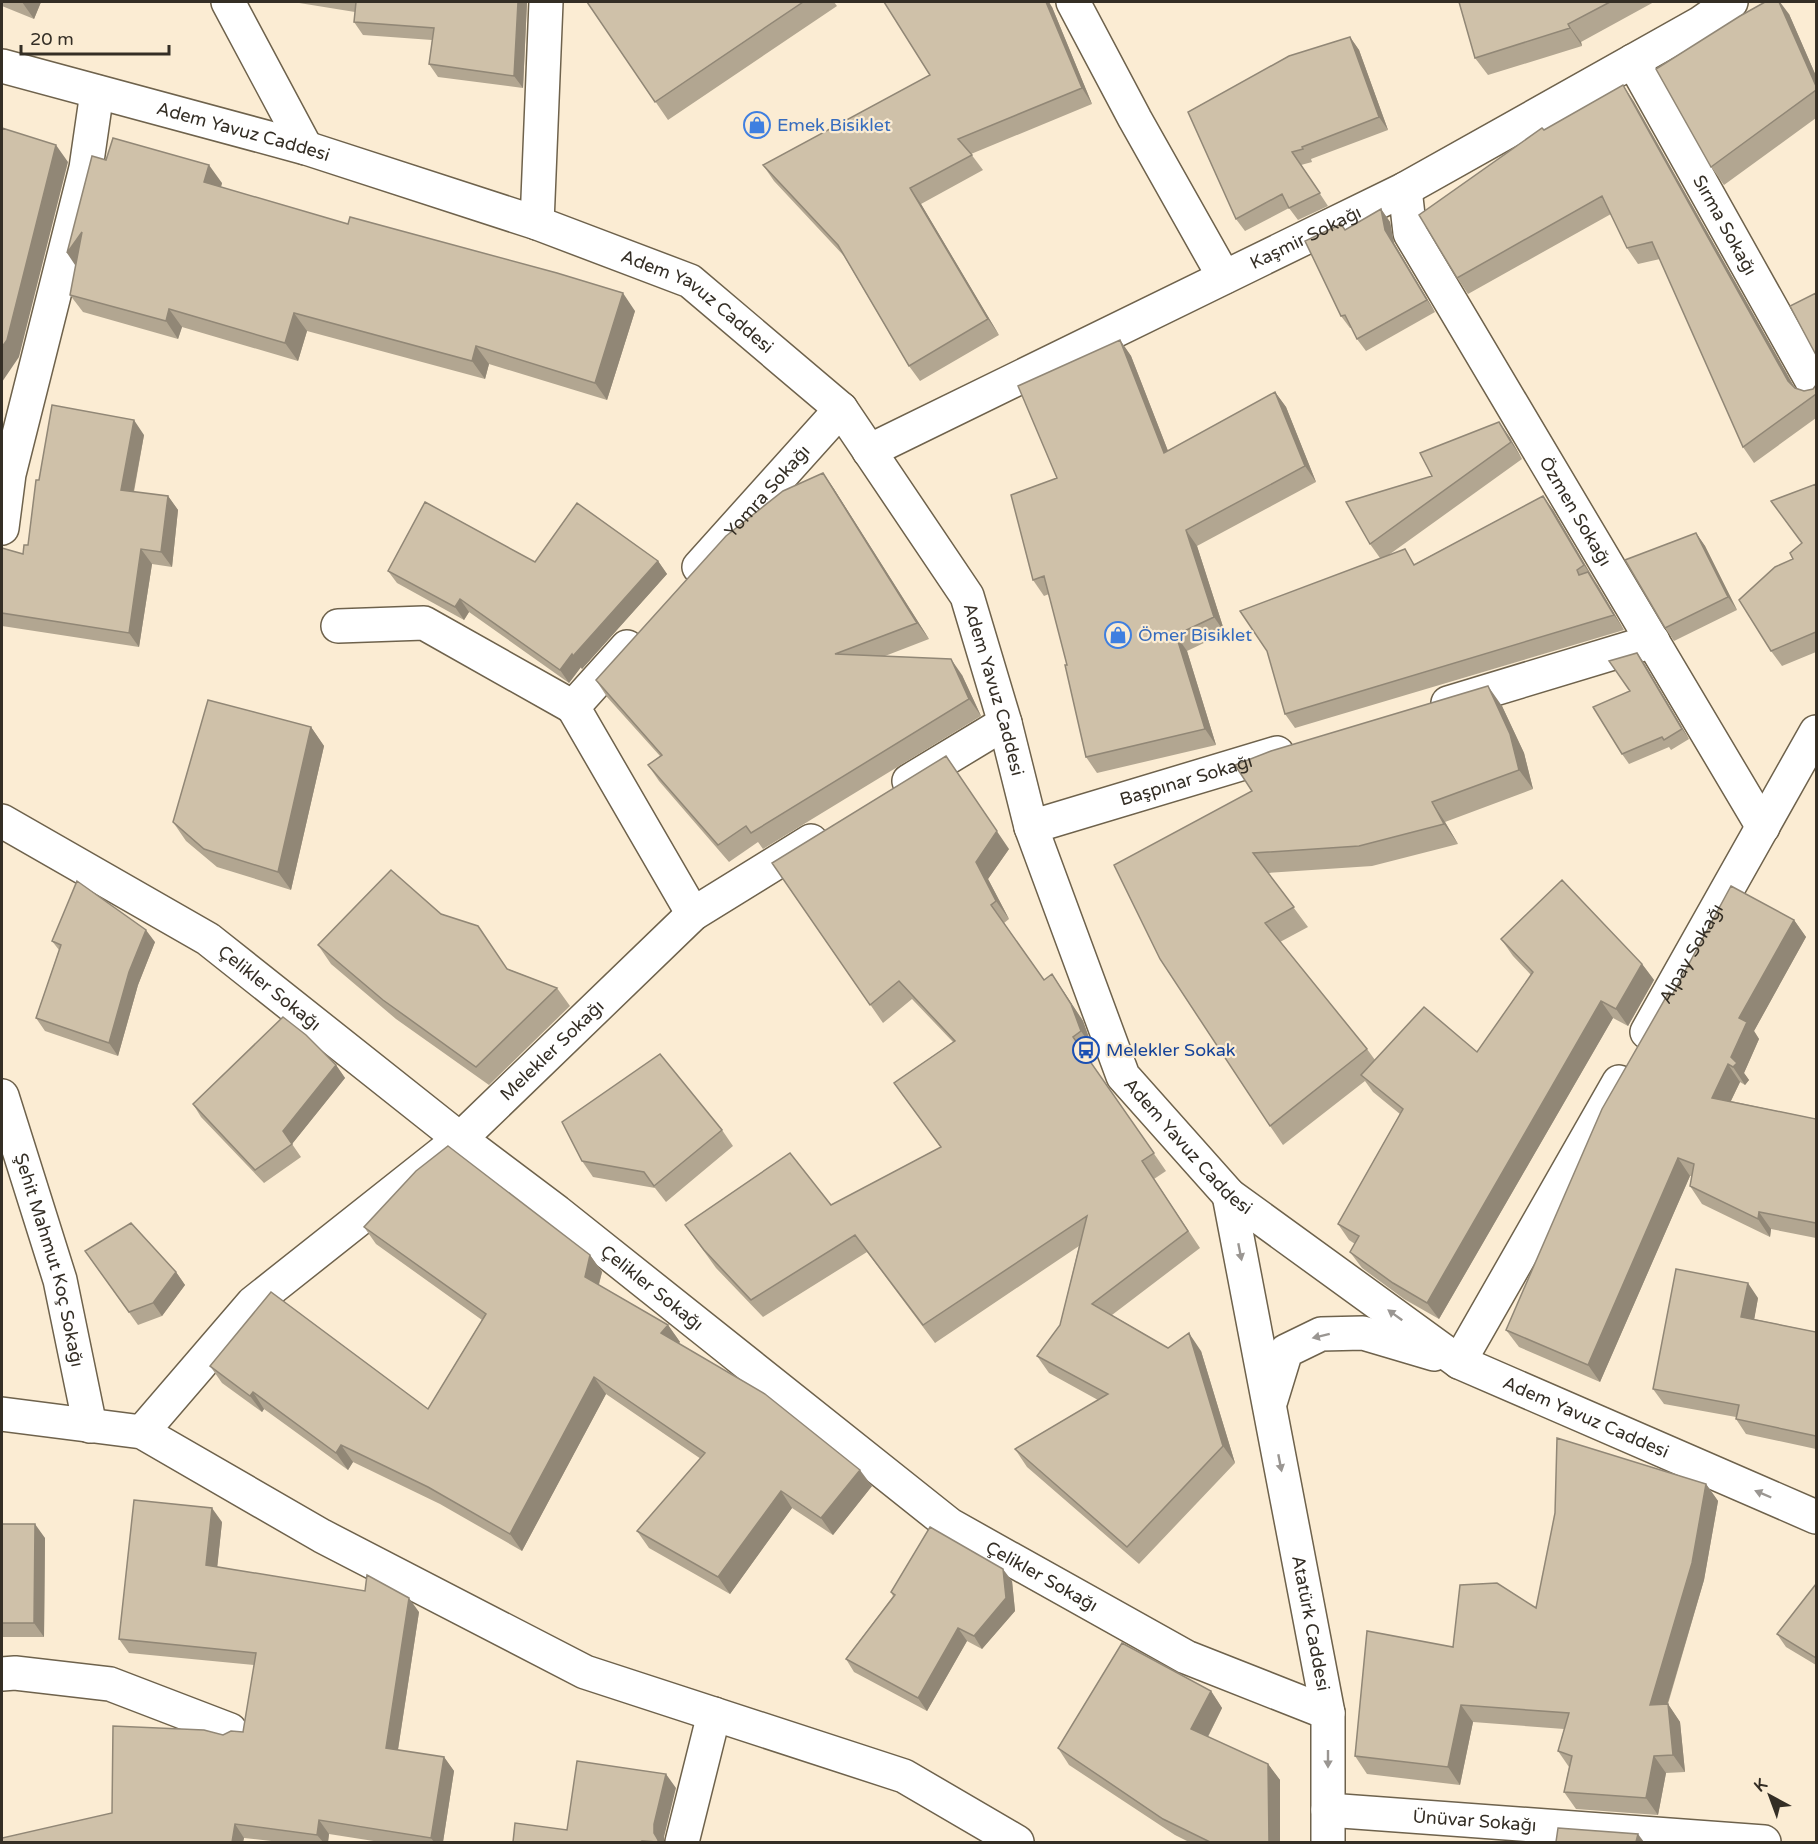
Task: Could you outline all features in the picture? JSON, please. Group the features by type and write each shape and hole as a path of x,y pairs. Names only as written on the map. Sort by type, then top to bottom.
{"street":[{"path":"228,2 306,148"},
{"path":"537,223 546,2"},
{"path":"1073,2 1134,120 1224,277"},
{"name":"Kaşmir Sokağı","path":"869,451 1405,189 1699,24 1731,2"},
{"name":"Sırma Sokağı","path":"1633,61 1816,388"},
{"name":"Adem Yavuz Caddesi","path":"2,66 306,148 537,223 690,281 841,409 967,596 1005,723 1031,827 1123,1076 1229,1195 1459,1362 1816,1517"},
{"path":"2,528 9,474 86,168 97,92"},
{"name":"Özmen Sokağı","path":"1405,189 1410,233 1763,827"},
{"name":"Yomra Sokağı","path":"683,584 841,409"},
{"path":"338,626 423,623 573,707 693,914"},
{"path":"573,707 644,628"},
{"path":"1416,712 1653,641"},
{"path":"887,795 1005,723"},
{"name":"Alpay Sokağı","path":"1459,1362 1816,732"},
{"name":"Başpınar Sokağı","path":"1031,827 1303,746"},
{"name":"Çelikler Sokağı","path":"2,821 208,939 460,1139 557,1212 950,1525 1186,1657 1328,1713"},
{"name":"Melekler Sokağı","path":"142,1432 254,1303 460,1139 693,914 836,826"},
{"name":"Şehit Mahmut Koç Sokağı","path":"2,1096 60,1280 90,1426"},
{"name":"Atatürk Caddesi","path":"1229,1195 1328,1713 1328,1842"},
{"name":"Atatürk Caddesi","path":"1269,1406 1286,1351 1321,1334 1363,1333 1459,1362"},
{"path":"2,1414 142,1432 322,1536 585,1672 904,1776 1017,1842"},
{"path":"2,1674 15,1673 110,1684 230,1730"},
{"path":"682,1842 714,1714"},
{"name":"Ünüvar Sokağı","path":"1328,1810 1764,1842"}],"building":[{"path":"356,2 518,2 514,76 429,64 434,28 354,22"},
{"path":"587,2 803,2 655,102"},
{"path":"884,2 1046,2 1082,88 958,139 972,155 910,188 988,319 909,366 838,245 763,165 930,75"},
{"path":"1459,2 1610,2 1568,24 1570,28 1475,58"},
{"path":"1765,2 1779,2 1816,90 1711,167 1656,69"},
{"path":"1350,37 1379,117 1292,152 1320,193 1289,208 1282,194 1236,219 1188,112 1289,56"},
{"path":"1623,85 1788,381 1795,388 1804,391 1813,389 1816,385 1816,394 1743,447 1652,242 1627,248 1602,196 1457,278 1419,215 1542,128 1544,130"},
{"path":"2,128 56,145 7,340 2,347"},
{"path":"113,138 209,165 204,182 348,224 350,217 623,293 595,383 476,346 472,361 294,313 285,343 169,309 166,321 70,295 82,232 67,253 92,156 106,160"},
{"path":"1381,209 1385,230 1427,300 1357,339 1345,315 1341,316 1305,241 1341,224 1345,230"},
{"path":"1816,293 1816,355 1790,306"},
{"path":"1120,340 1164,453 1275,392 1305,466 1186,530 1214,617 1176,635 1205,729 1086,757 1065,665 1067,665 1044,576 1033,580 1011,495 1057,478 1018,386"},
{"path":"52,405 134,420 121,490 168,496 161,552 141,549 129,633 2,613 2,548 23,554 24,545 28,545 36,480 39,480"},
{"path":"1499,422 1511,442 1370,544 1346,502 1432,476 1420,453"},
{"path":"823,473 917,623 835,654 951,659 969,699 751,833 746,826 718,845 648,765 662,755 596,680 726,536 783,491"},
{"path":"1816,484 1816,632 1771,651 1739,600 1775,567 1793,559 1790,553 1802,543 1771,501"},
{"path":"1543,496 1584,565 1577,570 1579,575 1588,572 1614,615 1285,714 1267,651 1240,611 1405,549 1414,565"},
{"path":"425,502 535,562 577,503 658,561 560,670 460,599 455,607 388,571"},
{"path":"1696,533 1728,597 1665,628 1625,560"},
{"path":"1637,653 1682,729 1664,740 1662,737 1622,754 1593,707 1630,691 1609,661"},
{"path":"1488,686 1510,734 1519,770 1432,802 1444,824 1359,846 1253,853 1294,907 1265,923 1367,1049 1270,1126 1160,959 1114,865 1252,791 1235,765 1271,751"},
{"path":"208,700 311,727 278,872 204,849 173,822"},
{"path":"946,756 997,831 976,862 996,901 991,905 1044,980 1052,974 1071,1004 1081,1031 1073,1037 1154,1153 1142,1161 1188,1231 1092,1304 1168,1348 1189,1333 1223,1446 1127,1547 1015,1449 1108,1394 1037,1356 1060,1325 1087,1216 923,1325 855,1235 751,1300 704,1250 685,1225 790,1153 831,1205 941,1147 894,1083 955,1041 899,981 870,1005 772,863"},
{"path":"391,870 441,914 478,926 507,969 557,988 476,1067 383,1000 318,945"},
{"path":"1562,880 1642,964 1616,1009 1601,1001 1427,1303 1393,1283 1350,1252 1359,1236 1338,1224 1403,1109 1361,1075 1424,1007 1477,1052 1533,972 1501,939"},
{"path":"77,881 146,930 129,972 109,1043 36,1018 61,945 52,941"},
{"path":"1731,886 1794,920 1739,1018 1747,1022 1731,1057 1737,1063 1733,1067 1728,1064 1712,1098 1816,1119 1816,1223 1759,1212 1758,1219 1690,1186 1694,1164 1678,1158 1588,1365 1506,1330 1602,1109 1669,992 1672,995"},
{"path":"283,1017 306,1035 336,1065 283,1131 292,1144 255,1170 193,1104"},
{"path":"660,1054 722,1130 654,1186 644,1172 582,1161 562,1122"},
{"path":"448,1146 590,1255 585,1277 668,1325 661,1333 765,1394 860,1470 821,1518 781,1491 718,1577 637,1531 705,1453 594,1377 510,1534 428,1487 341,1445 336,1453 253,1392 250,1396 210,1366 271,1292 428,1409 486,1314 364,1227 416,1171"},
{"path":"131,1223 176,1272 153,1303 129,1312 85,1251"},
{"path":"1676,1269 1748,1283 1741,1317 1816,1332 1816,1436 1736,1419 1739,1405 1653,1389"},
{"path":"1557,1438 1706,1484 1692,1563 1650,1705 1668,1704 1673,1755 1654,1756 1646,1798 1564,1792 1572,1756 1558,1751 1569,1713 1461,1705 1448,1767 1355,1756 1367,1631 1453,1647 1460,1585 1497,1583 1536,1608 1555,1513"},
{"path":"134,1500 212,1508 206,1565 365,1591 367,1575 409,1598 386,1748 444,1757 431,1838 319,1820 317,1835 235,1824 232,1842 2,1842 2,1838 112,1813 113,1726 204,1730 223,1735 231,1731 243,1732 256,1653 119,1639"},
{"path":"2,1524 35,1524 34,1623 2,1623"},
{"path":"930,1527 1003,1569 1006,1598 974,1636 958,1628 918,1698 846,1659 895,1595 891,1592"},
{"path":"1816,1584 1816,1658 1777,1634"},
{"path":"1122,1643 1211,1691 1191,1729 1268,1764 1269,1842 1210,1842 1163,1819 1058,1748"},
{"path":"577,1761 666,1774 654,1824 654,1833 658,1842 513,1842 515,1823 567,1830"},
{"path":"1558,1828 1638,1834 1636,1842 1556,1842"}],"place":[{"name":"Emek Bisiklet","path":"757,125"},
{"name":"Ömer Bisiklet","path":"1118,635"},
{"name":"Melekler Sokak","path":"1086,1050"}]}
